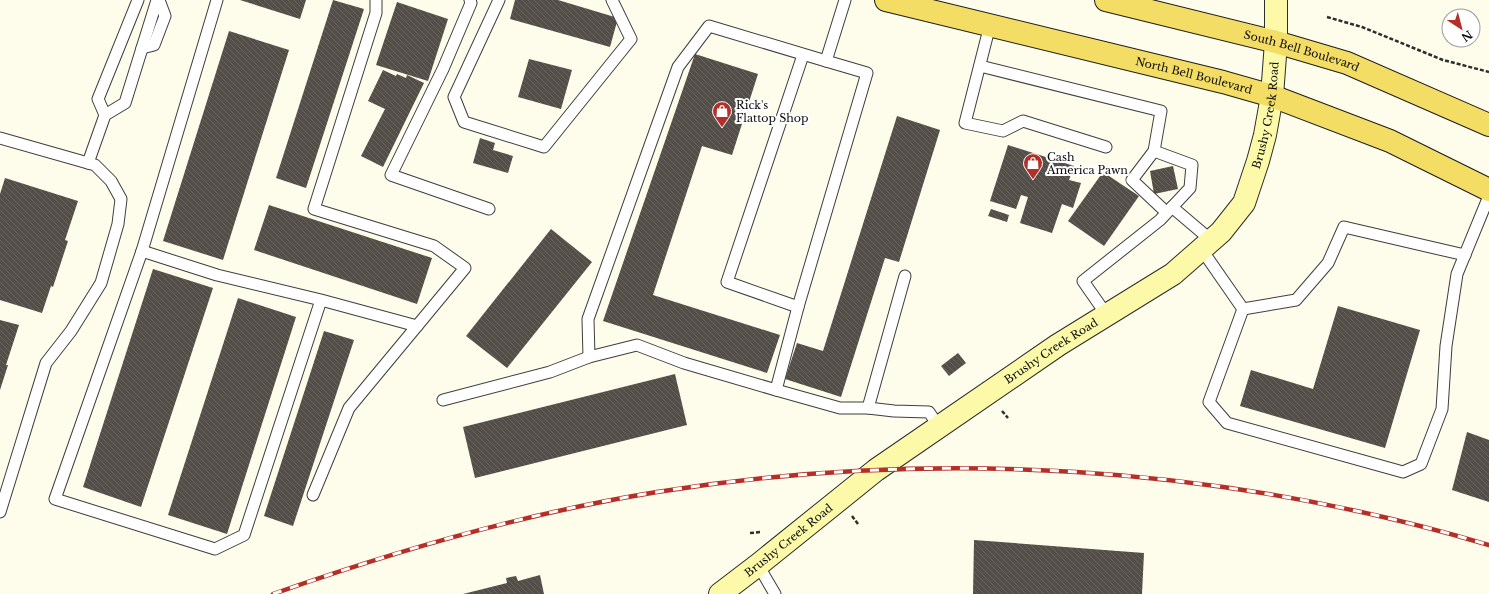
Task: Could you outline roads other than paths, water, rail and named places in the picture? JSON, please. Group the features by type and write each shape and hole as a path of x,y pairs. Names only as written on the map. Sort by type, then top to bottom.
{"main road":[{"name":"North Bell Boulevard","path":"886,0 1223,82 1272,96 1390,141 1489,190"},
{"name":"South Bell Boulevard","path":"1106,0 1276,42 1347,63 1489,125"}],"street":[{"name":"Brushy Creek Road","path":"720,594 876,470 1058,345 1173,274 1207,246 1221,232 1244,203 1265,135 1272,96 1276,42 1276,0"}],"lane":[{"path":"105,115 98,99 138,0"},
{"path":"88,163 105,115 125,103 158,0"},
{"path":"217,0 142,251 55,500 215,549 244,535 321,300"},
{"path":"313,495 348,408 465,268 434,246 314,209 376,13 376,0"},
{"path":"470,0 443,69 391,175 489,209"},
{"path":"499,0 454,97 464,122 544,147 631,39 612,0"},
{"path":"826,61 845,0"},
{"path":"990,25 965,123 1004,131 1023,121 1106,147"},
{"path":"589,357 588,319 678,67 709,26 867,73 798,307 776,390"},
{"path":"798,307 727,282 803,55"},
{"path":"980,66 1161,112 1154,151 1132,180 1169,210 1207,246 1243,309 1209,402 1227,423 1403,472 1421,464 1442,409 1446,346 1457,274 1489,196"},
{"path":"0,138 95,165 111,181 120,199 118,224 102,284 71,331 46,362 0,512"},
{"path":"1106,314 1083,281 1160,220 1190,188 1192,165 1154,151"},
{"path":"1243,309 1296,300 1328,263 1344,227 1465,255"},
{"path":"142,251 217,275 321,300 417,326"},
{"path":"868,408 904,276"},
{"path":"442,400 550,372 589,357 637,345 684,363 840,408 868,408 929,412 939,427"},
{"path":"758,565 775,594"}],"railway":[{"path":"273,594 367,562 463,534 559,511 657,492 761,478 866,470 971,468 1076,472 1181,481 1284,497 1387,518 1489,545"}],"place":[{"name":"Rick's Flattop Shop","path":"722,128"},
{"name":"Cash America Pawn","path":"1033,180"}]}
